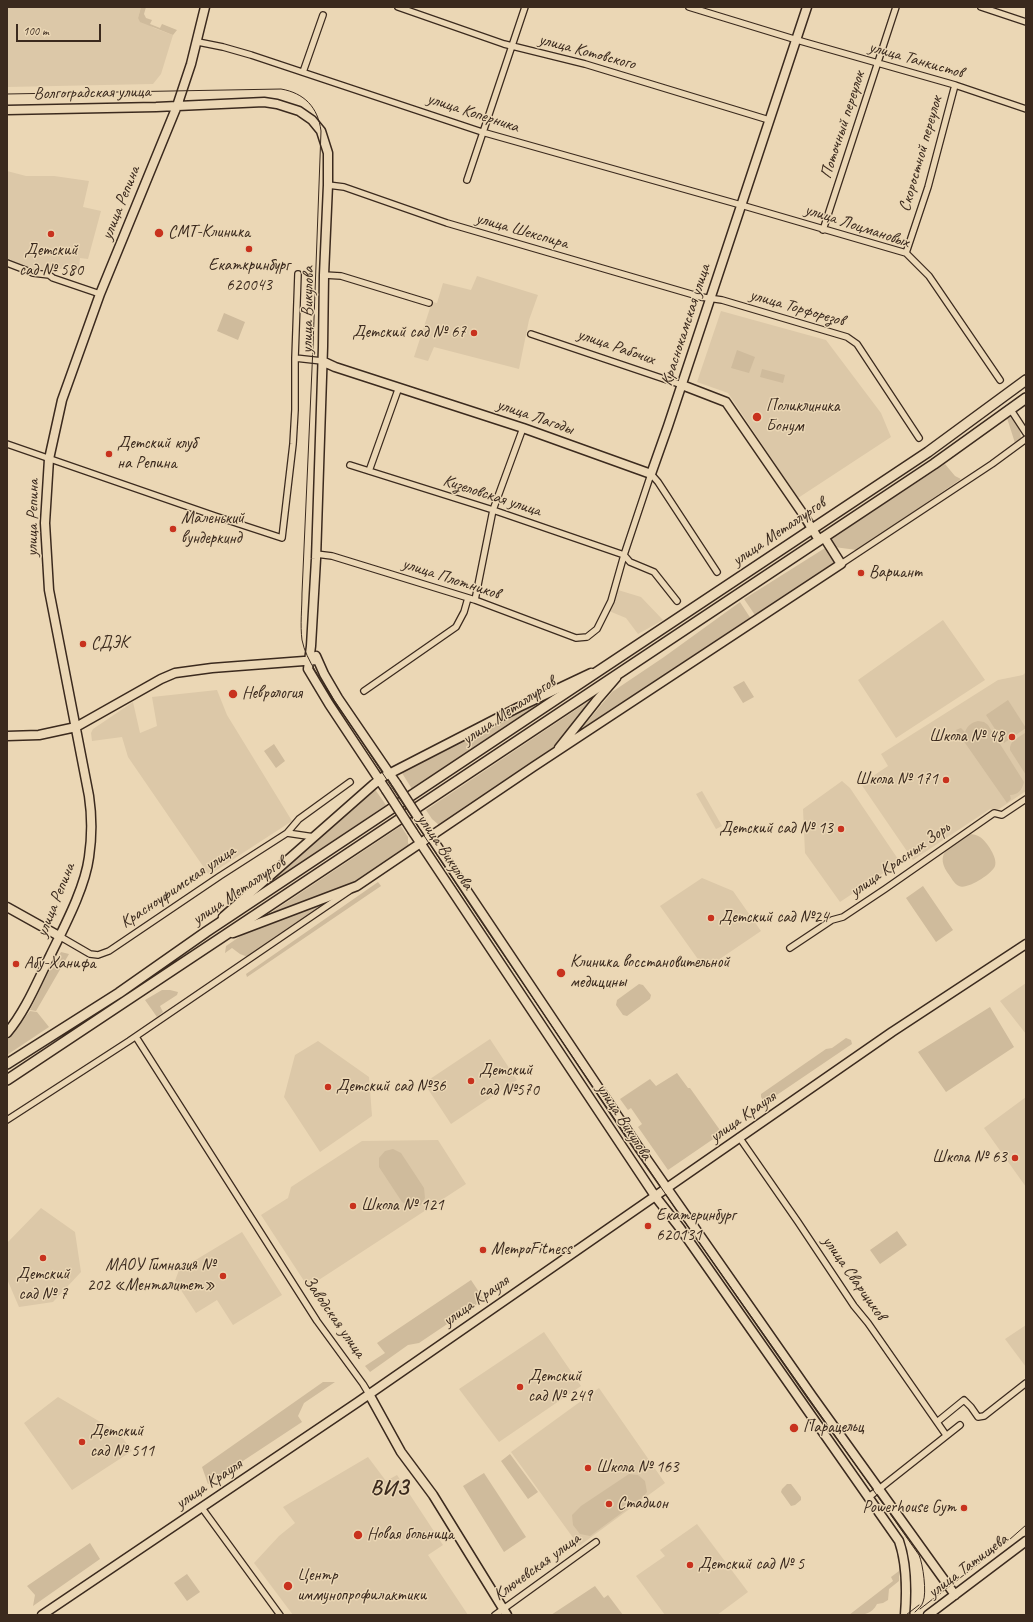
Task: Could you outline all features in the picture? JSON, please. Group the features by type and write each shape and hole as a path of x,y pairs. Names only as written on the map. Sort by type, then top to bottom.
{"main road":[{"name":"улица Металлургов","path":"7,1064 119,993 206,932 928,452 1023,382"},
{"name":"улица Металлургов","path":"7,1080 137,995 223,936 958,447 1026,398"}],"street":[{"name":"улица Репина","path":"7,1033 22,1013 59,936 80,890 89,858 91,809 49,590 45,522 49,459 62,400 100,294 177,106 198,42 205,7"},
{"name":"улица Котовского","path":"398,7 513,46 584,64 769,120"},
{"path":"467,180 525,7"},
{"name":"улица Танкистов","path":"689,7 797,40 955,85 1026,109"},
{"name":"Краснокамская улица","path":"576,638 587,637 597,629 610,602 624,555 711,299 807,7"},
{"name":"Поточный переулок","path":"823,230 896,7"},
{"path":"981,7 1026,22"},
{"path":"303,72 323,15"},
{"name":"улица Коперника","path":"198,42 223,47 303,72 482,132 741,204"},
{"name":"Скоростной переулок","path":"906,253 928,187 955,85"},
{"name":"улица Викулова","path":"177,106 264,102 277,104 299,111 312,120 324,136 328,153 316,554 312,646 308,669 329,704 413,832 655,1196 680,1228 899,1541 904,1558 906,1584 905,1615"},
{"name":"Волгоградская улица","path":"7,110 177,106"},
{"name":"улица Шекспира","path":"328,185 344,187 446,223 711,299"},
{"name":"улица Лоцмановых","path":"741,204 823,230 906,253 929,276 1000,380"},
{"path":"7,263 33,273 48,275 100,294"},
{"path":"7,444 282,538 295,410 298,274"},
{"path":"324,275 341,276 429,303"},
{"name":"улица Торфорезов","path":"711,299 729,302 852,340 857,344 919,438"},
{"name":"улица Рабочих","path":"531,334 682,385 726,402 812,529 841,564"},
{"name":"улица Лагоды","path":"295,358 322,361 523,428 651,474"},
{"path":"370,471 399,387"},
{"path":"1011,410 1026,433"},
{"path":"475,600 493,510 523,428"},
{"path":"7,1120 136,1037 357,886 992,464 1026,439"},
{"name":"Кизеловская улица","path":"350,465 493,510 624,555 630,562 654,572 677,601"},
{"path":"651,474 658,482 717,572"},
{"name":"улица Плотников","path":"316,554 332,556 475,600 576,638"},
{"path":"364,691 456,626 464,612 468,598"},
{"name":"улица Викулова","path":"312,646 317,660 338,698 639,1148 668,1187 746,1303 878,1490 955,1594"},
{"path":"7,736 40,735 76,727 168,675 212,668 317,660"},
{"path":"206,932 379,780 389,773 520,707 606,666"},
{"path":"555,753 596,700 621,672"},
{"name":"Красноуфимская улица","path":"59,936 90,954 98,955 109,951 287,833 299,819 350,782"},
{"name":"улица Красных Зорь","path":"790,948 832,920 842,917 871,898 994,813 1002,815 1026,799"},
{"path":"287,833 314,837"},
{"path":"223,936 357,886"},
{"path":"7,907 59,936"},
{"name":"улица Крауля","path":"42,1615 369,1394 892,1032 1026,944"},
{"name":"Заводская улица","path":"136,1037 317,1321 363,1384 400,1452 433,1495 505,1612"},
{"name":"улица Сварщиков","path":"739,1137 854,1306 868,1323 946,1435"},
{"path":"937,1422 964,1400 978,1416 984,1416 1026,1383"},
{"path":"869,1497 960,1425"},
{"path":"202,1508 280,1615"},
{"name":"улица Татищева","path":"928,1615 1026,1541"},
{"name":"Ключевская улица","path":"495,1615 505,1612 596,1542"}],"shaded area":[{"path":"7,7 141,7 138,18 154,28 173,35 161,74 153,84 7,87"},
{"path":"141,7 146,7 144,14 146,18 152,20 150,24 160,28 162,24 177,30 173,35 140,22 138,18"},
{"name":"Детский сад № 580","path":"7,171 26,176 54,176 89,181 83,207 101,211 88,259 80,258 79,268 34,270 7,260"},
{"name":"Детский сад № 67","path":"477,276 538,295 529,320 519,369 434,347 428,361 414,357 432,302 437,303 443,283 471,290"},
{"path":"721,311 826,340 881,413 891,437 798,498 728,393 697,382"},
{"path":"224,313 245,322 238,340 217,331"},
{"path":"737,350 755,357 749,373 731,368"},
{"path":"762,369 785,375 783,383 760,377"},
{"path":"1008,416 1015,422 1020,431 1021,438 1015,443 1007,418"},
{"path":"945,464 955,476 961,479 857,550 834,547 829,540"},
{"path":"825,548 834,563 755,615 744,599"},
{"path":"618,590 641,597 663,620 638,634 626,618 609,611"},
{"path":"740,602 751,619 572,740 612,692 664,657"},
{"path":"943,620 985,680 896,738 858,680"},
{"name":"Школа № 171","path":"1026,672 1026,791 999,809 990,809 913,860 861,784 888,766 881,754 998,680 1023,675"},
{"path":"744,681 754,697 743,703 733,687"},
{"path":"565,687 412,789 402,773 404,771"},
{"path":"217,690 227,715 292,821 209,875 128,757 122,737 92,741 91,733 93,729 133,702 140,733 157,726 152,697"},
{"path":"595,697 553,750 440,826 432,819 426,810"},
{"path":"1008,700 1026,728 1004,743 986,715"},
{"path":"978,721 984,722 988,725 1024,782 1019,792 1010,795 1011,799 1007,803 956,730 961,728 965,732 970,725"},
{"path":"1025,733 1026,775 1010,750 1012,742"},
{"path":"274,744 285,761 276,768 264,751"},
{"name":"Детский сад № 13","path":"842,781 850,788 900,862 840,902 805,853 803,809"},
{"path":"374,788 386,805 247,899"},
{"path":"702,791 722,826 716,829 696,794"},
{"path":"401,826 408,837 408,843 410,846 363,878 260,920"},
{"path":"969,834 979,836 983,839 991,850 996,863 993,869 984,877 973,884 963,887 957,885 947,872 943,859 947,849"},
{"name":"Детский сад №24","path":"702,878 733,891 761,931 705,969 660,906"},
{"path":"378,882 381,886 247,977 246,974"},
{"path":"923,886 953,930 936,942 906,898"},
{"path":"335,897 248,957 240,954 232,948 225,953 226,946 248,931"},
{"path":"61,952 69,954 36,1011 30,1010 47,975"},
{"path":"1026,983 1026,1034 1000,1001"},
{"path":"639,984 643,985 651,995 650,999 627,1016 623,1015 616,1005 617,1000"},
{"path":"162,990 178,992 177,995 160,1006 163,1012 157,1017 145,1000"},
{"path":"990,1007 1014,1047 946,1092 918,1052"},
{"path":"30,1011 37,1012 49,1027 7,1055 7,1040"},
{"path":"846,1038 851,1040 852,1044 765,1103 761,1097 761,1094 826,1049 832,1048"},
{"name":"Детский сад №570","path":"490,1039 517,1080 451,1124 424,1083"},
{"name":"Детский сад №36","path":"318,1041 369,1077 372,1116 320,1152 284,1097 295,1055"},
{"path":"677,1073 688,1088 690,1088 722,1133 668,1170 638,1127 642,1124 631,1108 628,1110 620,1099 650,1079 656,1086"},
{"name":"Школа № 63","path":"1026,1097 1026,1187 984,1128"},
{"name":"Школа № 121","path":"438,1140 466,1184 308,1287 261,1215 288,1198 291,1187 362,1141"},
{"path":"393,1149 401,1153 424,1188 425,1198 420,1206 411,1207 402,1202 379,1167 379,1158 385,1151"},
{"name":"Детский сад № 7","path":"41,1208 75,1232 81,1272 53,1302 19,1307 7,1279 7,1243"},
{"path":"897,1231 907,1245 880,1264 870,1250"},
{"name":"МАОУ Гимназия № 202 «Менталитет»","path":"242,1232 282,1295 233,1325 217,1300 196,1313 175,1281 179,1270"},
{"path":"471,1280 483,1298 480,1302 419,1343 408,1345 370,1372 365,1366 385,1353 377,1343"},
{"path":"1026,1325 1026,1367 1005,1339"},
{"name":"Детский сад № 249","path":"544,1332 581,1386 499,1442 459,1389"},
{"path":"323,1382 335,1382 304,1403 298,1416 302,1422 208,1484 202,1467"},
{"name":"Школа № 163","path":"599,1388 665,1483 579,1546 511,1452"},
{"name":"Детский сад № 511","path":"58,1397 119,1433 132,1451 72,1490 24,1423"},
{"path":"510,1454 538,1492 528,1499 501,1461"},
{"name":"Новая больница","path":"368,1457 386,1481 397,1475 443,1545 428,1555 468,1615 293,1615 254,1563 279,1536 295,1523 283,1507"},
{"path":"484,1473 526,1537 504,1552 463,1486"},
{"path":"629,1474 638,1475 645,1481 647,1492 642,1498 590,1536 580,1534 573,1525 572,1515 581,1506"},
{"path":"787,1484 791,1484 801,1497 801,1500 795,1505 791,1506 781,1492"},
{"name":"Детский сад № 5","path":"697,1524 748,1592 717,1615 665,1615 636,1576 665,1556 660,1550"},
{"path":"90,1543 100,1559 33,1606 35,1595 27,1586"},
{"path":"899,1571 899,1581 889,1589 888,1600 877,1604 869,1613 862,1615 849,1615 893,1581 891,1577"},
{"path":"187,1574 200,1592 187,1601 174,1583"},
{"path":"595,1586 604,1598 608,1595 623,1615 551,1615"}],"tram line":[{"path":"7,94 281,89 297,94 308,102 313,108 317,115 321,131 301,617 302,640 307,656 334,700 480,920 677,1211 919,1555 923,1571 925,1592 922,1603 915,1612"},
{"path":"920,1609 1026,1525"},
{"path":"906,1615 919,1605"}],"place":[{"name":"СМТ-Клиника","path":"159,233"},
{"name":"Детский сад № 580","path":"51,234"},
{"name":"Екаткринбург 620043","path":"249,249"},
{"name":"Детский сад № 67","path":"474,333"},
{"name":"Поликлиника Бонум","path":"757,417"},
{"name":"Детский клуб на Репина","path":"109,454"},
{"name":"Маленький вундеркинд","path":"173,529"},
{"name":"Вариант","path":"861,573"},
{"name":"СДЭК","path":"83,644"},
{"name":"Неврология","path":"233,694"},
{"name":"Школа № 48","path":"1012,737"},
{"name":"Школа № 171","path":"946,780"},
{"name":"Детский сад № 13","path":"841,829"},
{"name":"Детский сад №24","path":"711,918"},
{"name":"Абу-Ханифа","path":"16,964"},
{"name":"Клиника восстановительной медицины","path":"561,973"},
{"name":"Детский сад №570","path":"471,1081"},
{"name":"Детский сад №36","path":"328,1087"},
{"name":"Школа № 63","path":"1015,1158"},
{"name":"Школа № 121","path":"353,1206"},
{"name":"Екатеринбург 620131","path":"648,1226"},
{"name":"МетроFitness","path":"483,1250"},
{"name":"Детский сад № 7","path":"43,1258"},
{"name":"МАОУ Гимназия № 202 «Менталитет»","path":"223,1276"},
{"name":"Детский сад № 249","path":"520,1387"},
{"name":"Парацельц","path":"794,1428"},
{"name":"Детский сад № 511","path":"82,1442"},
{"name":"Школа № 163","path":"588,1468"},
{"name":"Стадион","path":"609,1504"},
{"name":"Powerhouse Gym","path":"964,1508"},
{"name":"Новая больница","path":"358,1535"},
{"name":"Детский сад № 5","path":"690,1565"},
{"name":"Центр иммунопрофилактики","path":"288,1586"}],"district":[{"name":"ВИЗ","path":"390,1488"}]}
